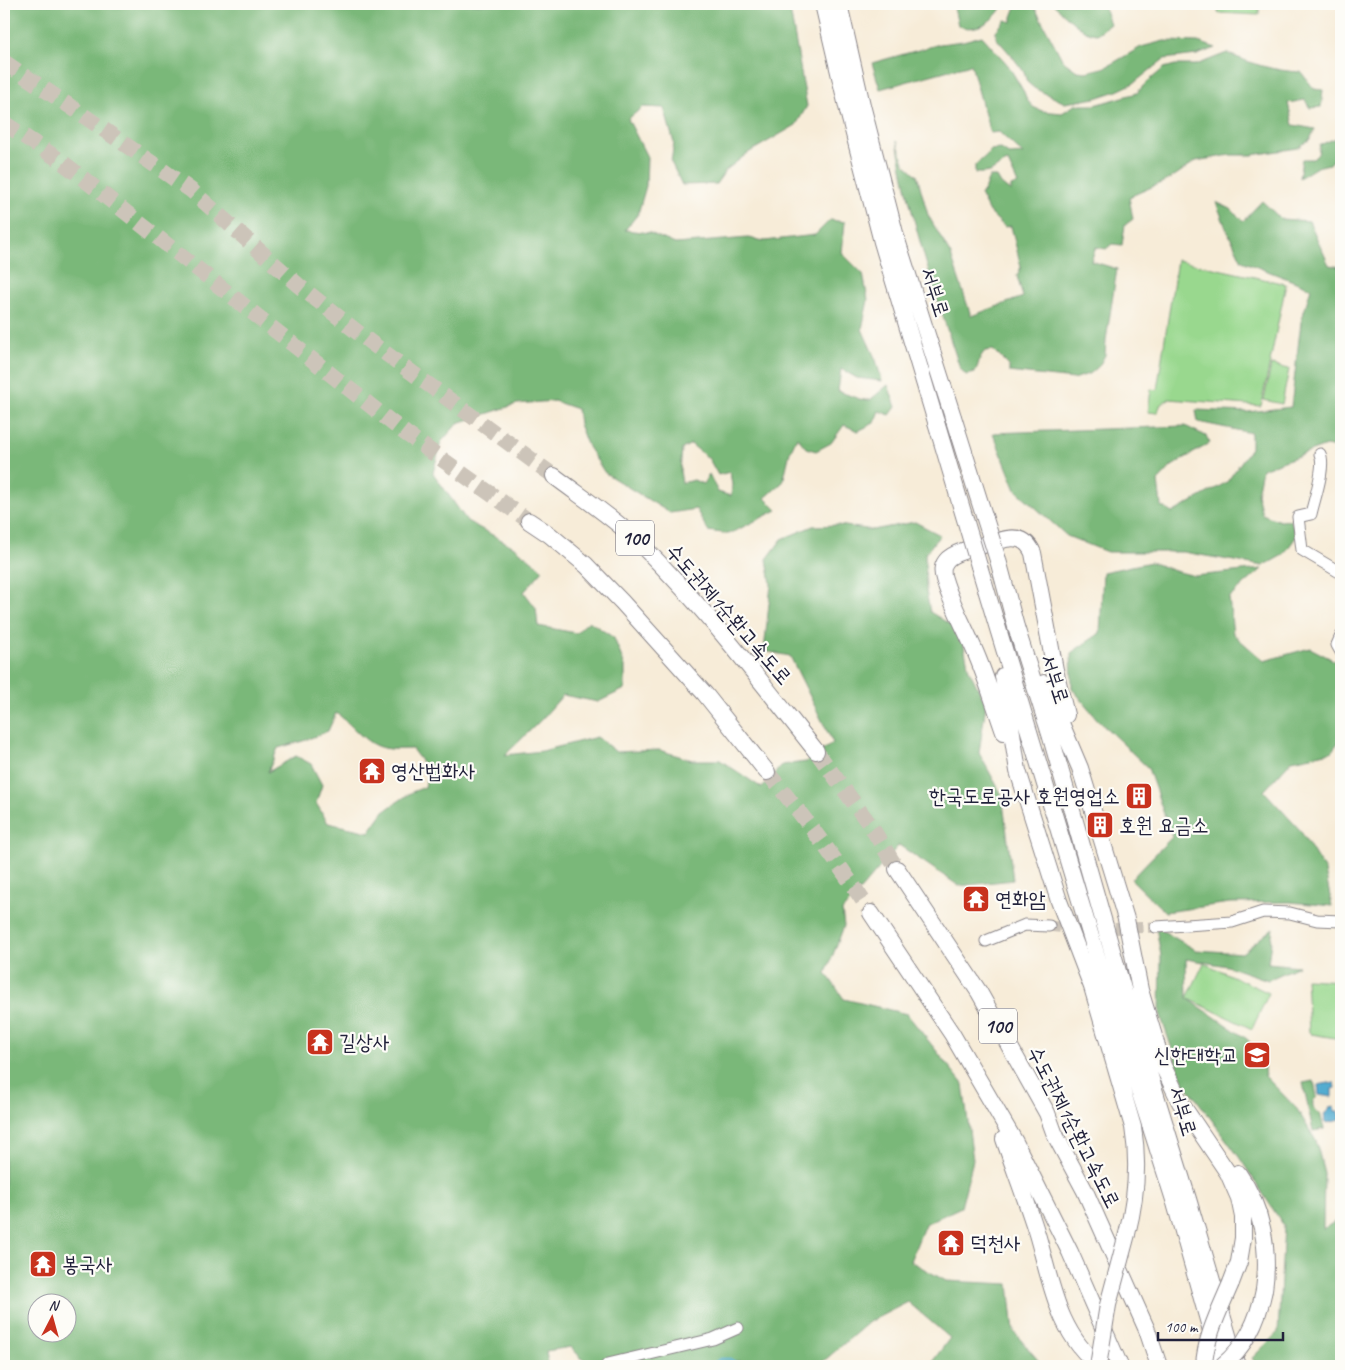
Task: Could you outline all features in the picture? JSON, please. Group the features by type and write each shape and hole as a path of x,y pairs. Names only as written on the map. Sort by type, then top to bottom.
{"highway":[{"name":"서부로","path":"823,4 882,242 1105,984 1175,1204 1222,1341 1237,1366"},
{"name":"서부로","path":"839,4 862,105 896,237 998,560 1016,627 1050,734 1222,1341 1221,1366"},
{"name":"수도권제1순환고속도로","path":"554,476 632,535 704,613 816,752"},
{"name":"100","path":"529,521 550,535 586,565 705,694 767,772"},
{"path":"1099,1366 1108,1305 1127,1234 1135,1191 1136,1156 1133,1128 1092,987 1059,901 981,664 949,593 942,571 945,562 954,555 1012,538 1024,540 1033,553 1055,670 1080,768 1126,919 1140,990 1163,1066 1180,1102 1232,1180 1241,1204 1243,1238 1238,1262 1232,1283 1218,1314 1205,1353 1204,1366"},
{"path":"995,622 1018,772"},
{"path":"1016,627 1036,661 1080,768"},
{"name":"수도권제1순환고속도로","path":"897,869 957,959 1005,1037 1046,1114 1085,1191 1146,1330 1159,1366"},
{"name":"100","path":"871,913 952,1034 1027,1164 1036,1186 1070,1252 1120,1366"},
{"path":"990,1101 1027,1204 1063,1319 1079,1346 1099,1366"},
{"path":"1193,1121 1234,1169 1253,1200 1261,1222 1265,1248 1266,1269 1259,1313 1250,1334 1236,1353 1221,1366"}],"street":[{"path":"1320,454 1322,468 1311,514 1298,517 1302,550 1341,573"},
{"path":"1341,636 1337,645 1341,652"},
{"path":"1156,927 1232,922 1263,912 1290,913 1317,920 1341,921"},
{"path":"986,941 1026,924 1050,926"},
{"path":"606,1366 713,1338 738,1328"}],"green space":[{"path":"4,4 789,4 807,106 796,125 748,153 726,170 716,184 682,185 671,162 674,143 664,108 643,107 628,119 647,157 646,186 638,214 625,230 650,233 675,244 748,238 765,241 815,235 830,220 845,222 842,253 863,274 868,300 862,329 876,360 882,381 857,378 841,369 838,391 859,399 870,400 888,385 896,407 890,415 879,411 874,423 858,431 844,425 831,443 816,451 806,448 797,437 790,452 783,482 765,498 777,510 729,534 708,531 696,509 670,513 605,473 588,447 579,424 577,409 554,401 517,404 458,423 441,442 433,473 467,521 516,548 543,570 524,592 536,608 538,626 576,633 589,621 614,638 625,666 625,689 598,702 563,695 541,720 505,755 542,751 597,737 616,752 659,750 692,760 720,760 762,788 782,765 806,762 833,743 790,656 764,651 771,584 767,559 782,539 813,526 838,525 873,530 915,522 940,535 925,554 926,591 930,612 961,631 969,670 986,704 979,753 1002,795 1013,880 959,886 899,845 842,911 844,926 826,973 844,999 907,1014 963,1084 973,1160 961,1207 925,1224 910,1261 946,1281 1009,1284 1014,1332 1043,1366 931,1366 950,1338 908,1302 869,1322 818,1366 736,1361 721,1366 594,1366 584,1361 571,1347 546,1351 548,1366 4,1366","holes":["691,444 709,459 718,475 730,472 731,496 718,492 709,474 703,484 694,480 682,483 680,471 682,449","336,713 364,738 377,746 391,749 412,749 428,770 425,787 412,792 384,811 369,832 328,823 316,803 322,785 311,764 296,756 268,772 278,748 328,731"]},
{"path":"953,4 1003,4 996,15 990,20 978,27 971,28 958,25"},
{"path":"1017,4 1033,4 1063,61 1077,71 1086,72 1106,67 1141,47 1164,41 1198,42 1216,48 1197,55 1164,59 1134,83 1117,91 1096,98 1065,103 1034,88 1027,82 1024,72 996,38 996,31 1005,20 1012,22"},
{"path":"1053,4 1103,4 1110,24 1097,34 1091,33 1079,27"},
{"path":"1219,4 1259,4 1259,15 1218,13"},
{"path":"982,36 1008,65 1027,100 1033,107 1042,111 1062,113 1075,105 1095,105 1137,93 1164,68 1175,65 1196,65 1227,53 1263,66 1301,72 1314,89 1323,90 1321,107 1310,108 1305,100 1288,103 1293,125 1315,129 1310,139 1298,148 1252,155 1230,155 1196,161 1170,179 1129,197 1133,219 1125,225 1122,245 1112,244 1106,249 1096,247 1091,261 1117,269 1105,355 1099,366 1091,373 1074,379 1009,372 1009,366 993,350 985,351 982,354 974,373 966,375 960,368 916,227 897,141 904,163 917,175 928,215 951,255 971,316 1023,297 1017,276 1021,267 1011,226 1005,227 989,212 980,194 984,191 989,177 997,177 1001,184 1011,192 1011,186 1018,184 1008,162 991,171 982,173 975,173 975,165 990,150 1001,149 1010,155 1023,154 999,132 990,133 971,64 880,89 872,63 940,44"},
{"path":"1336,138 1334,158 1329,164 1317,167 1299,178 1302,159 1313,159 1318,154 1320,145"},
{"path":"1262,201 1281,219 1309,221 1329,265 1341,267 1341,449 1326,446 1262,469 1257,494 1262,514 1280,521 1291,520 1296,537 1283,555 1263,566 1183,552 1107,552 1067,536 1016,490 993,433 1185,426 1206,436 1210,443 1172,466 1158,481 1161,506 1172,513 1227,482 1251,448 1251,433 1198,422 1196,410 1248,412 1291,407 1301,322 1311,288 1242,261 1216,202 1231,209 1243,221"},
{"path":"1177,260 1286,284 1261,406 1169,399 1161,404 1157,413 1148,412 1151,389 1157,390"},
{"path":"1271,365 1289,369 1282,404 1264,400"},
{"path":"1151,562 1195,576 1262,569 1229,598 1233,634 1264,661 1310,648 1341,664 1341,739 1331,752 1292,760 1264,791 1300,830 1325,871 1332,906 1290,902 1230,903 1165,912 1131,879 1172,837 1148,768 1097,719 1072,688 1071,653 1100,633 1103,572"},
{"path":"1156,927 1196,950 1242,953 1273,928 1268,963 1298,966 1268,980 1227,966 1186,959 1187,998 1247,1039 1262,1054 1265,1076 1297,1109 1316,1141 1324,1173 1323,1229 1341,1218 1341,1366 1306,1366 1305,1363 1301,1366 1257,1366 1252,1358 1278,1332 1284,1226 1239,1157 1183,1081 1160,1014 1161,956"},
{"path":"1204,963 1269,993 1252,1029 1187,998"},
{"path":"1306,979 1341,981 1341,1039 1311,1034 1309,1032"},
{"path":"1314,1081 1317,1097 1313,1101 1313,1107 1320,1113 1324,1129 1313,1131 1303,1083"}],"water":[{"path":"1334,1082 1335,1088 1332,1089 1332,1097 1319,1095 1318,1085"},
{"path":"1334,1106 1335,1111 1338,1111 1339,1115 1341,1115 1341,1120 1326,1123 1324,1114 1330,1107"}],"waterway":[{"path":"710,1366 720,1359 730,1359 741,1366"}],"tunnel":[{"path":"4,62 192,191 298,285 370,342 554,476"},
{"path":"4,123 61,161 405,433 529,521"},
{"path":"816,751 870,825 897,869"},
{"path":"767,772 821,841 871,913"},
{"path":"1049,926 1089,929 1156,927"}],"place":[{"name":"영산법화사","path":"372,771"},
{"name":"한국도로공사 호원영업소","path":"1139,796"},
{"name":"호원 요금소","path":"1100,825"},
{"name":"연화암","path":"976,899"},
{"name":"길상사","path":"320,1042"},
{"name":"신한대학교","path":"1257,1055"},
{"name":"덕천사","path":"951,1243"},
{"name":"봉국사","path":"43,1264"}]}
